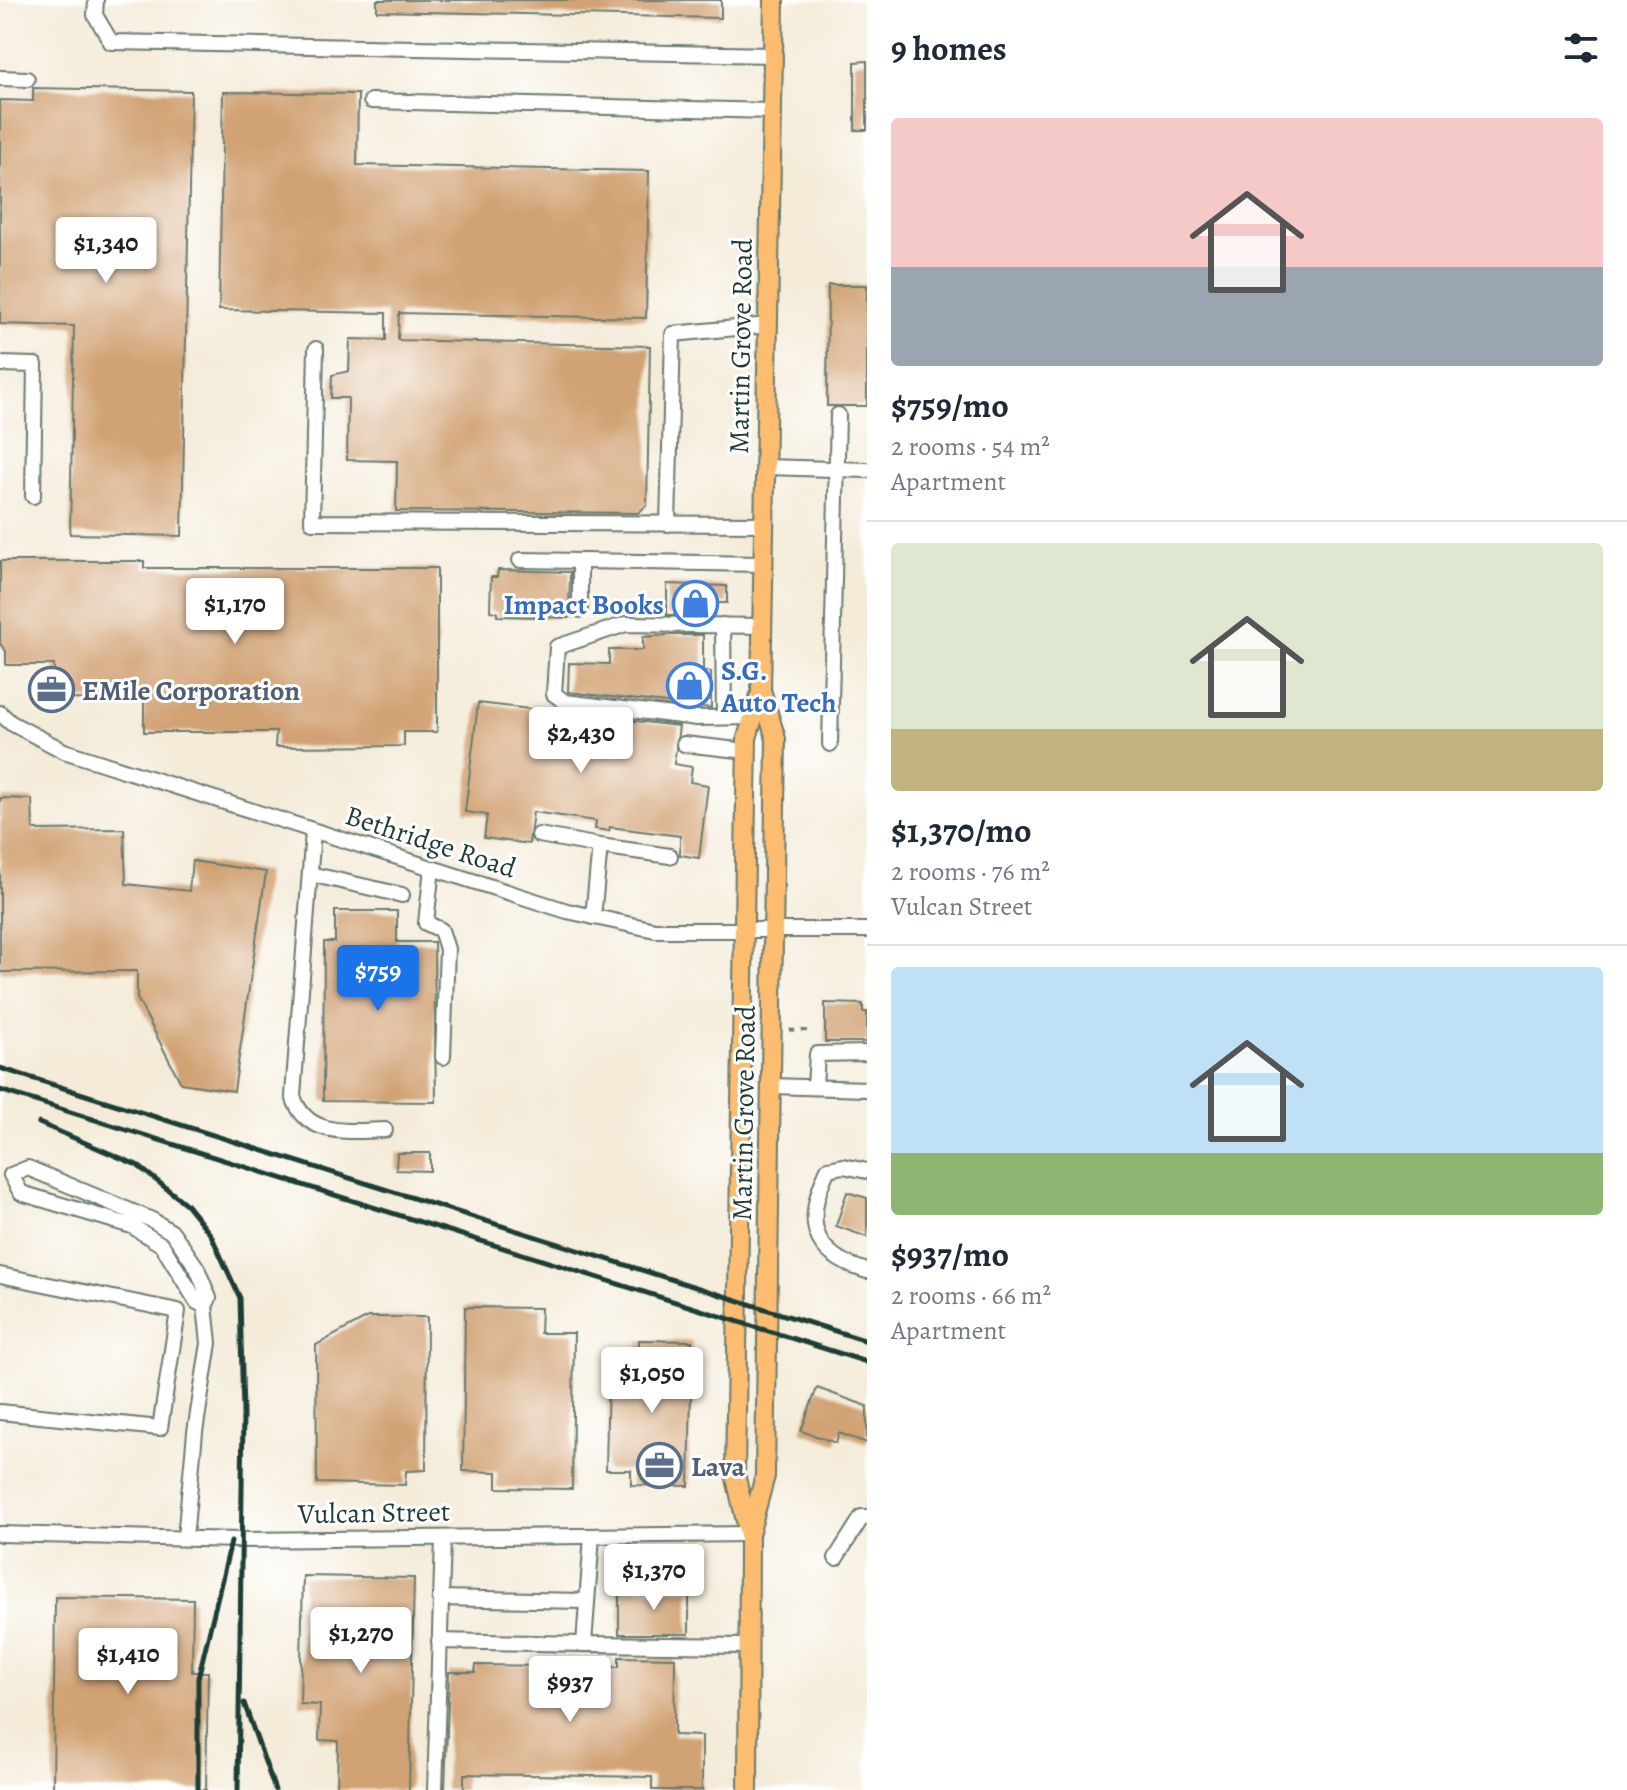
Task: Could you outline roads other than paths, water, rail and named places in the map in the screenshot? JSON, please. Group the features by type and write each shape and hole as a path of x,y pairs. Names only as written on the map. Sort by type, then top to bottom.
{"main road":[{"name":"Martin Grove Road","path":"748,1790 749,1534 735,1474 747,751 761,692 774,0"},
{"name":"Martin Grove Road","path":"749,1534 765,1476 774,930 776,739 761,692"}],"street":[{"path":"96,0 95,15 111,42 773,55"},
{"path":"0,78 27,79"},
{"path":"371,101 772,111"},
{"path":"668,524 673,334 768,325"},
{"path":"316,349 312,522 764,524"},
{"path":"0,364 35,365 33,496"},
{"path":"830,744 838,415"},
{"path":"765,467 867,470"},
{"path":"520,560 764,564"},
{"path":"580,561 580,610"},
{"path":"754,717 697,718 565,702 554,694 557,647 626,624 762,626"},
{"path":"723,625 724,717"},
{"name":"Bethridge Road","path":"0,713 11,723 64,751 593,917 655,930 867,930"},
{"path":"684,744 747,751"},
{"path":"313,831 293,1096 298,1110 312,1124 331,1131 385,1130"},
{"path":"539,835 670,856"},
{"path":"593,917 600,846"},
{"path":"432,868 426,923 441,930 447,949 443,1057"},
{"path":"310,874 402,895"},
{"path":"815,1087 817,1054 867,1053"},
{"path":"771,1086 867,1089"},
{"path":"867,1171 843,1166 828,1169 817,1192 813,1224 820,1246 848,1265 867,1271"},
{"path":"185,1538 195,1432 209,1343 205,1306 209,1298 197,1268 173,1233 152,1220 28,1168 6,1172 21,1193 132,1226 162,1245 197,1302 205,1306"},
{"path":"0,1275 178,1311 160,1428 0,1412"},
{"path":"836,1558 865,1517"},
{"name":"Vulcan Street","path":"0,1534 443,1538 749,1534"},
{"path":"584,1644 592,1536"},
{"path":"435,1790 443,1538"},
{"path":"440,1598 587,1603"},
{"path":"439,1641 748,1646"}],"railway":[{"path":"0,1068 867,1341"},
{"path":"0,1090 867,1362"},
{"path":"39,1123 137,1165 186,1204 211,1235 240,1298 243,1413 238,1790"},
{"path":"198,1790 198,1678 231,1542"},
{"path":"244,1703 275,1790"}],"place":[{"name":"Impact Books","path":"695,604"},
{"name":"S.G. Auto Tech","path":"690,686"},
{"name":"EMile Corporation","path":"51,690"},
{"name":"Lava","path":"660,1466"}]}
